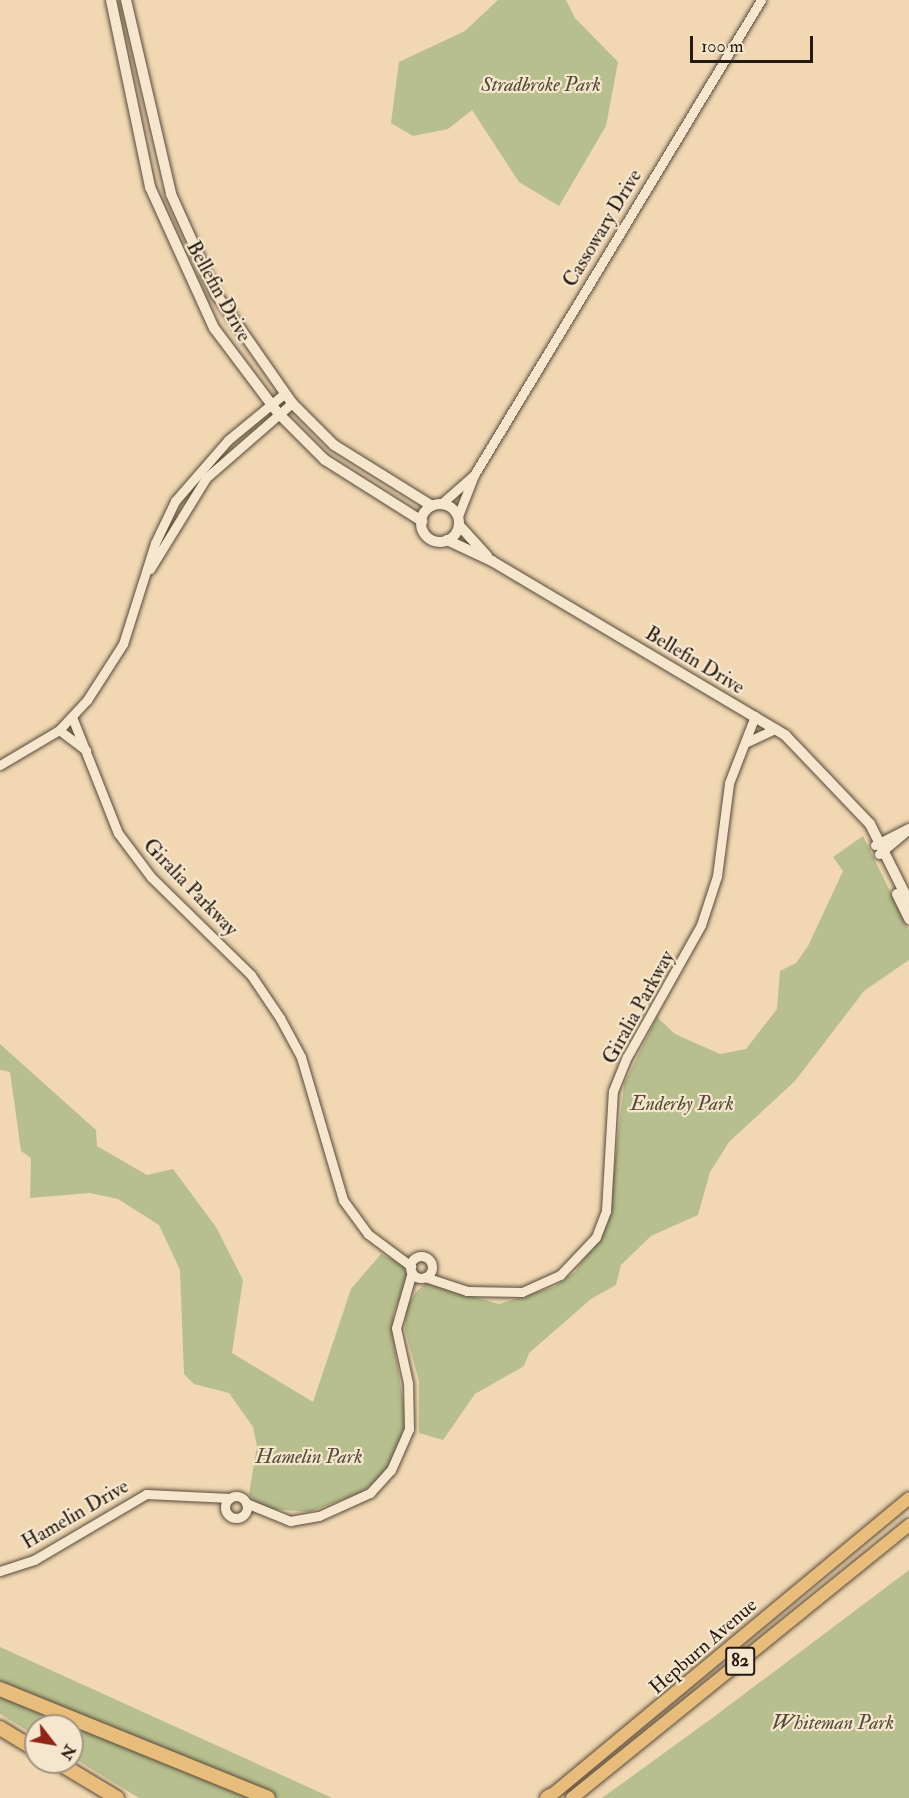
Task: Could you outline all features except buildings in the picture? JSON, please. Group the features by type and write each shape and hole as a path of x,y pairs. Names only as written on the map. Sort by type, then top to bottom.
{"highway":[{"path":"0,1689 268,1798"},
{"path":"0,1728 24,1743"},
{"path":"77,1774 117,1798"},
{"path":"227,1781 251,1798"}],"main road":[{"name":"Bellefin Drive","path":"111,0 137,136 172,246 214,328 270,403 336,470 422,520 427,536 447,540 492,561 775,729 861,814 909,902"},
{"name":"Bellefin Drive","path":"126,0 171,194 216,294 292,403 351,460 436,505 458,520 492,561"},
{"path":"422,520 436,505"},
{"path":"447,540 458,520"},
{"name":"Bellefin Drive","path":"880,848 909,919"},
{"name":"Hepburn Avenue","path":"548,1797 909,1498"},
{"name":"Hepburn Avenue","path":"572,1798 909,1525"}],"street":[{"name":"Cassowary Drive","path":"458,520 474,475 761,0"},
{"path":"0,765 59,730 72,717 116,660 150,569 155,543 186,486 270,403 285,393"},
{"path":"150,569 201,484 278,412 292,403"},
{"name":"Cassowary Drive","path":"436,505 474,475"},
{"name":"Giralia Parkway","path":"72,717 118,833 136,859 250,975 280,1018 301,1057 343,1200 368,1233 399,1254 417,1270 451,1285 491,1294 522,1292 560,1275 596,1237 606,1211 613,1091 701,925 717,876 729,783 747,742 755,716"},
{"path":"747,742 775,729"},
{"path":"59,730 87,750"},
{"path":"880,848 909,829"},
{"path":"241,1516 246,1503 266,1514 290,1521 319,1516 370,1493 392,1470 409,1430 408,1383 396,1328 408,1290 426,1257 451,1285"},
{"path":"417,1270 432,1266"},
{"name":"Hamelin Drive","path":"0,1571 34,1560 146,1494 230,1498 246,1503"},
{"path":"205,1497 226,1511 241,1516 266,1514"},
{"path":"226,1511 230,1498"}],"green space":[{"name":"Stradbroke Park","path":"498,0 566,0 575,18 618,62 606,126 559,206 519,182 472,110 448,129 413,136 391,123 399,62 465,31"},
{"name":"Enderby Park","path":"863,836 909,930 909,960 864,991 795,1081 729,1142 710,1172 698,1215 651,1236 621,1265 616,1285 591,1299 529,1353 524,1366 475,1394 443,1440 419,1433 419,1381 405,1330 406,1308 416,1292 426,1283 499,1304 554,1287 575,1272 608,1223 624,1084 657,1017 675,1034 720,1054 746,1049 777,1009 780,971 796,963 808,946 843,871 833,857"},
{"name":"Hamelin Park","path":"0,1044 96,1130 97,1146 147,1175 173,1169 216,1227 243,1280 232,1353 313,1402 351,1289 381,1254 403,1265 408,1276 393,1315 393,1337 406,1420 398,1451 380,1478 360,1493 309,1512 260,1508 249,1494 257,1446 253,1427 229,1393 194,1384 184,1374 180,1270 159,1225 118,1199 90,1193 30,1198 31,1158 21,1151 10,1072 0,1070"},
{"name":"Whiteman Park","path":"909,1570 909,1798 602,1798 715,1716"},
{"path":"0,1647 331,1798 139,1798 84,1764 84,1714 24,1714 24,1729 0,1714"}]}
